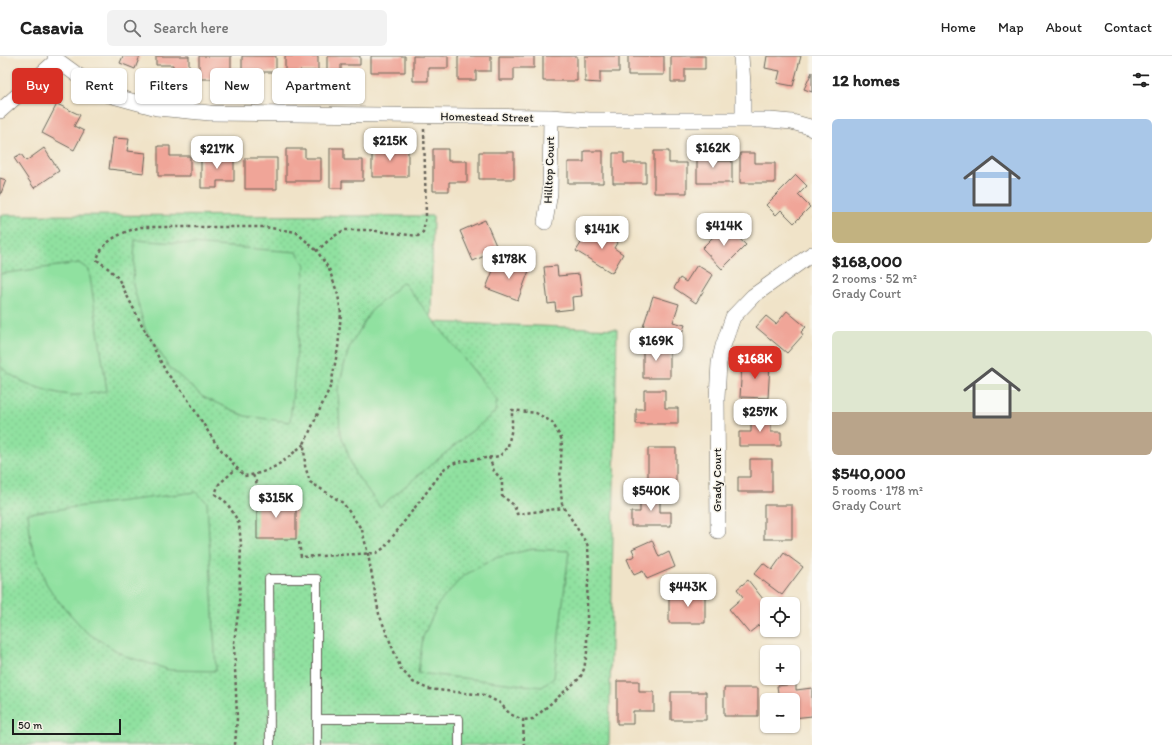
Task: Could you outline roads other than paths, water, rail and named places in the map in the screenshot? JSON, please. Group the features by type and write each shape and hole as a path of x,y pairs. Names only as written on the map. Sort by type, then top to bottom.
{"street":[{"path":"741,56 743,120"},
{"path":"0,111 56,58"},
{"name":"Homestead Street","path":"56,58 102,93 157,108 210,113 550,117 589,120 770,120 792,122 810,127 812,129"},
{"name":"Hilltop Court","path":"545,222 550,193 550,117"},
{"name":"Grady Court","path":"718,531 717,398 719,363 723,346 733,318 754,296 812,254"}],"lane":[{"path":"270,745 269,579 317,579 317,745"},
{"path":"317,719 459,719 459,745"}]}
